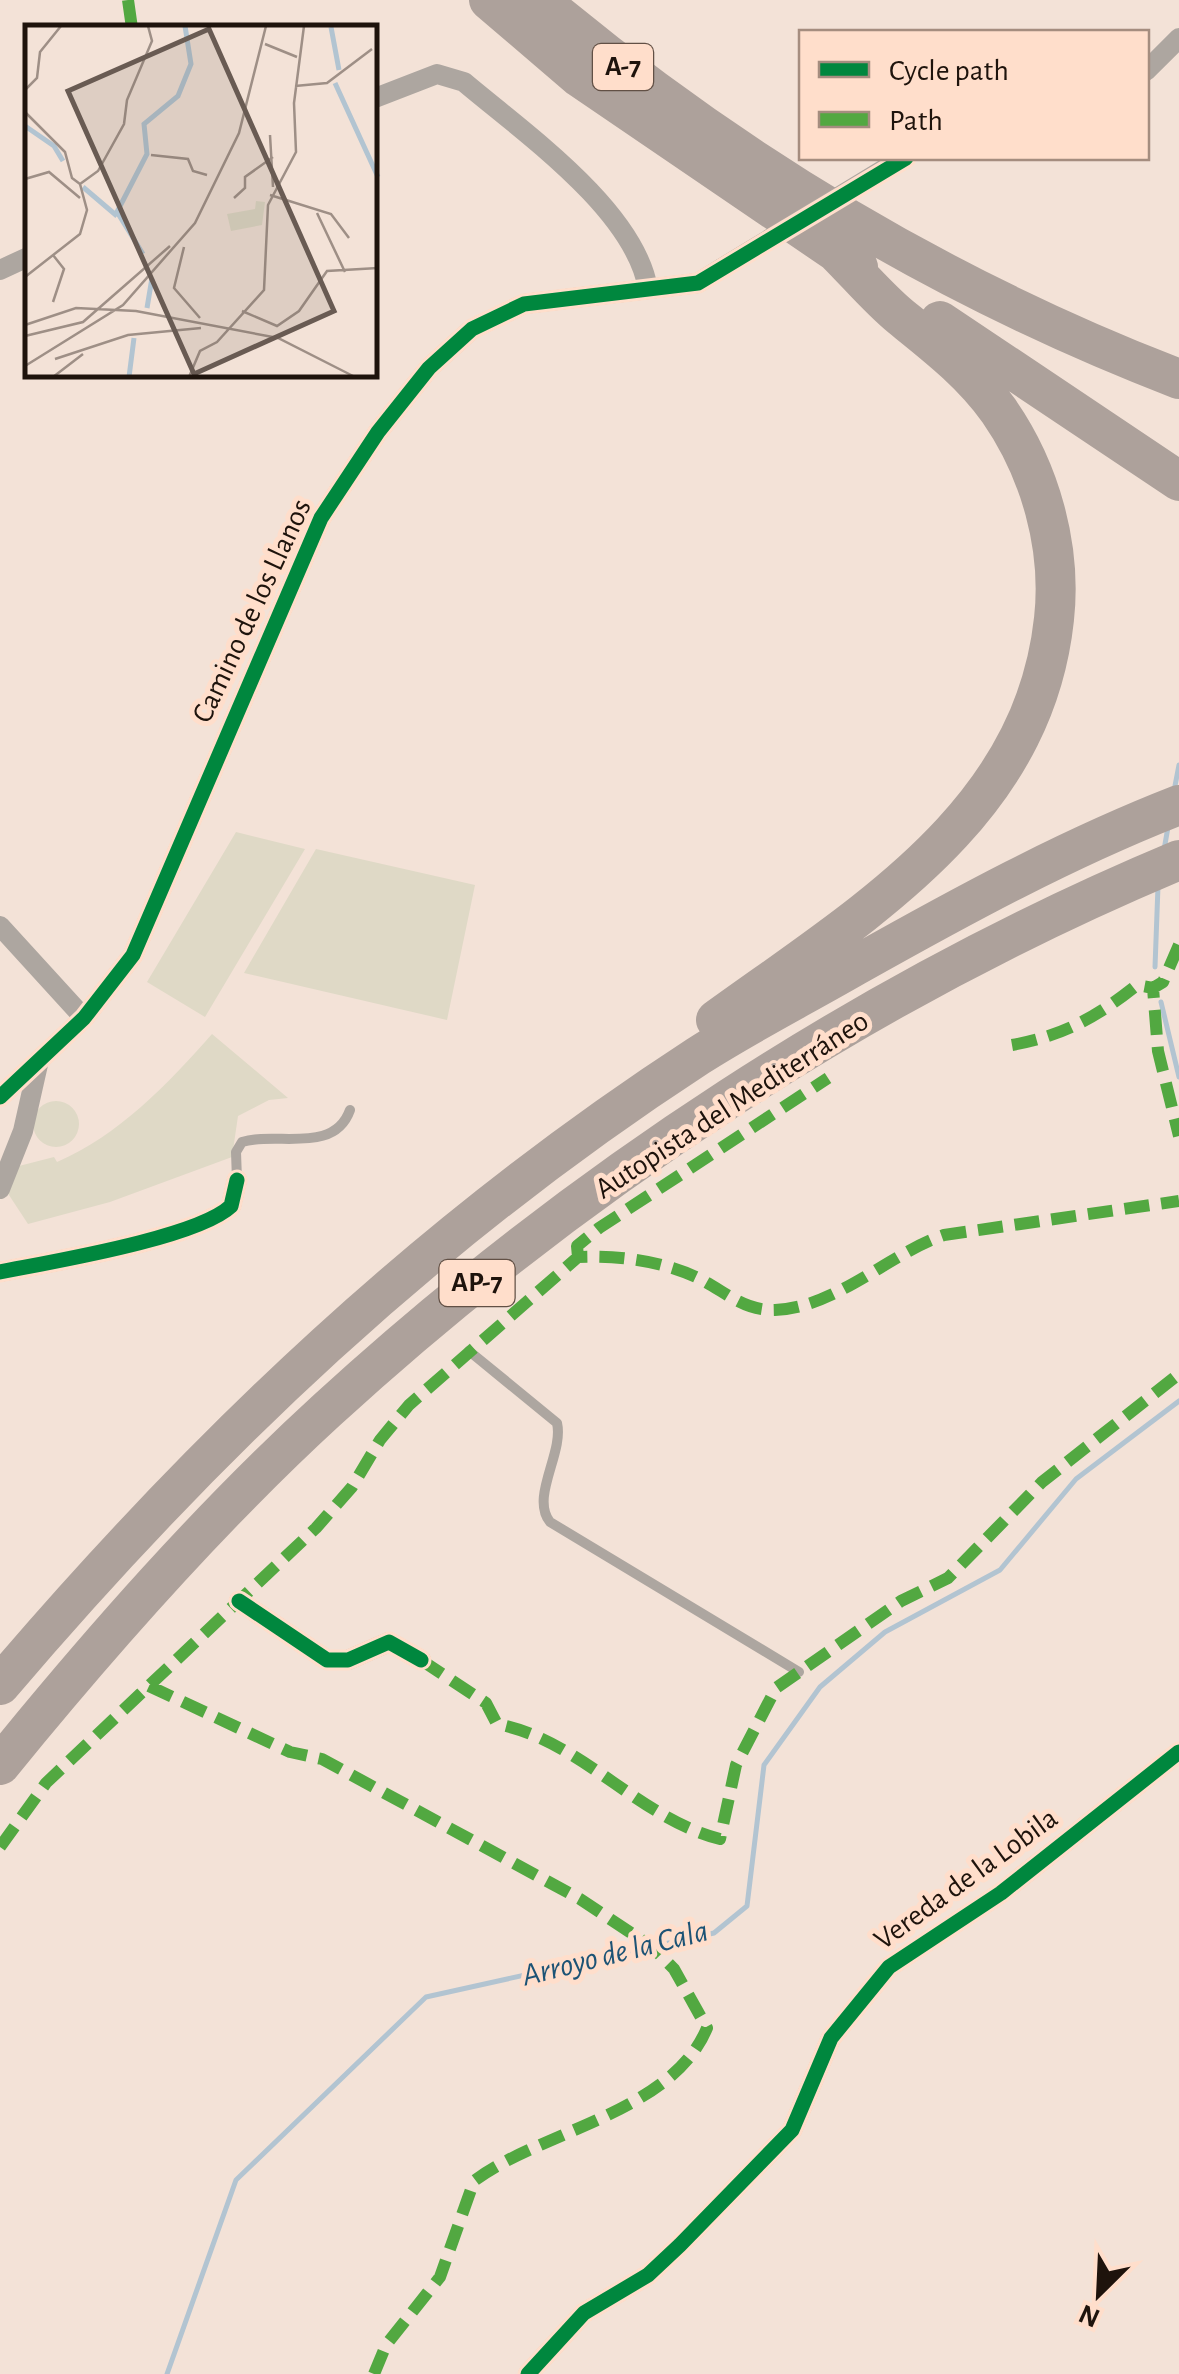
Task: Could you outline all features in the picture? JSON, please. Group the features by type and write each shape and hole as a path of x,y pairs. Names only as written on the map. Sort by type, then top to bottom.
{"highway":[{"path":"489,0 579,77 1179,480"},
{"name":"A-7","path":"540,0 709,130 805,195 934,268 1043,322 1179,379"},
{"path":"455,1233 533,1154 834,935 917,867 980,803 1028,728 1050,660 1056,600 1053,546 1028,466 1000,413 973,378 837,253"},
{"name":"Autopista del Mediterráneo","path":"0,1685 114,1552 247,1417 352,1319 455,1233 700,1055 962,906 1058,858 1179,805"},
{"name":"Autopista del Mediterráneo","path":"0,1765 96,1650 278,1458 389,1354 661,1143 948,967 1048,928 1179,860"},
{"path":"1048,928 1179,884"}],"street":[{"path":"1149,68 1179,38"},
{"path":"378,97 437,74 464,82 612,217 645,269 648,289"},
{"name":"Camino de los Llanos","path":"0,1097 84,1018 133,955 321,518 378,432 429,368 472,329 524,304 698,282 900,160"},
{"path":"0,270 25,258"},
{"path":"0,926 84,1018"},
{"path":"0,1190 24,1131 39,1060"},
{"path":"0,1272 141,1242 207,1219 231,1206 238,1180"},
{"path":"239,1601 327,1660 348,1660 390,1642 421,1660"},
{"name":"Vereda de la Lobila","path":"528,2374 584,2313 648,2275 670,2255 792,2130 832,2038 889,1967 1000,1893 1179,1752"}],"lane":[{"path":"238,1180 236,1152 242,1142 317,1138 338,1128 350,1110"},
{"path":"468,1351 558,1424 559,1436 543,1507 550,1522 799,1672"}],"shaded area":[{"path":"236,832 305,849 205,1017 147,982"},
{"path":"316,849 475,885 447,1020 244,973"},
{"path":"212,1034 288,1098 269,1100 238,1116 232,1157 110,1202 28,1224 7,1192 19,1166 54,1157 57,1162 101,1138 160,1089"},
{"path":"56,1101 72,1108 79,1124 72,1140 56,1147 40,1140 33,1124 40,1108"}],"waterway":[{"name":"Arroyo de la Cala","path":"1174,791 1179,765"},
{"name":"Arroyo de la Cala","path":"1164,850 1168,827"},
{"name":"Arroyo de la Cala","path":"1155,967 1158,886"},
{"name":"Arroyo de la Cala","path":"1161,1002 1179,1077"},
{"name":"Arroyo de la Cala","path":"167,2374 236,2180 426,1997 714,1933 747,1906 764,1765 820,1687 885,1632 1000,1570 1076,1479 1179,1401"}],"marked path":[{"path":"128,0 132,25"},
{"path":"1179,945 1163,982 1153,988 1158,1051 1179,1136"},
{"path":"1012,1045 1079,1024 1137,985 1153,988"},
{"path":"578,1257 577,1246 599,1228 828,1078"},
{"path":"0,1847 46,1783 316,1528 352,1487 380,1440 409,1405 578,1257 624,1258 670,1267 744,1304 775,1310 819,1300 944,1235 1179,1201"},
{"path":"421,1660 486,1703 497,1724 556,1746 662,1814 720,1839 736,1765 776,1688 901,1601 948,1578 1042,1482 1179,1374"},
{"path":"149,1686 290,1752 322,1759 580,1899 652,1947 674,1969 707,2028 690,2057 665,2081 635,2101 533,2148 474,2181 440,2277 386,2345 374,2374"}],"cycle path":[{"path":"0,1097 84,1018 133,955 321,518 378,432 429,368 472,329 524,304 698,283 903,160"},
{"path":"0,1272 121,1247 188,1228 231,1206 237,1180"},
{"path":"239,1601 327,1660 348,1660 389,1642 421,1660"},
{"path":"528,2374 584,2313 648,2275 792,2130 831,2038 889,1967 1001,1893 1179,1752"}]}
